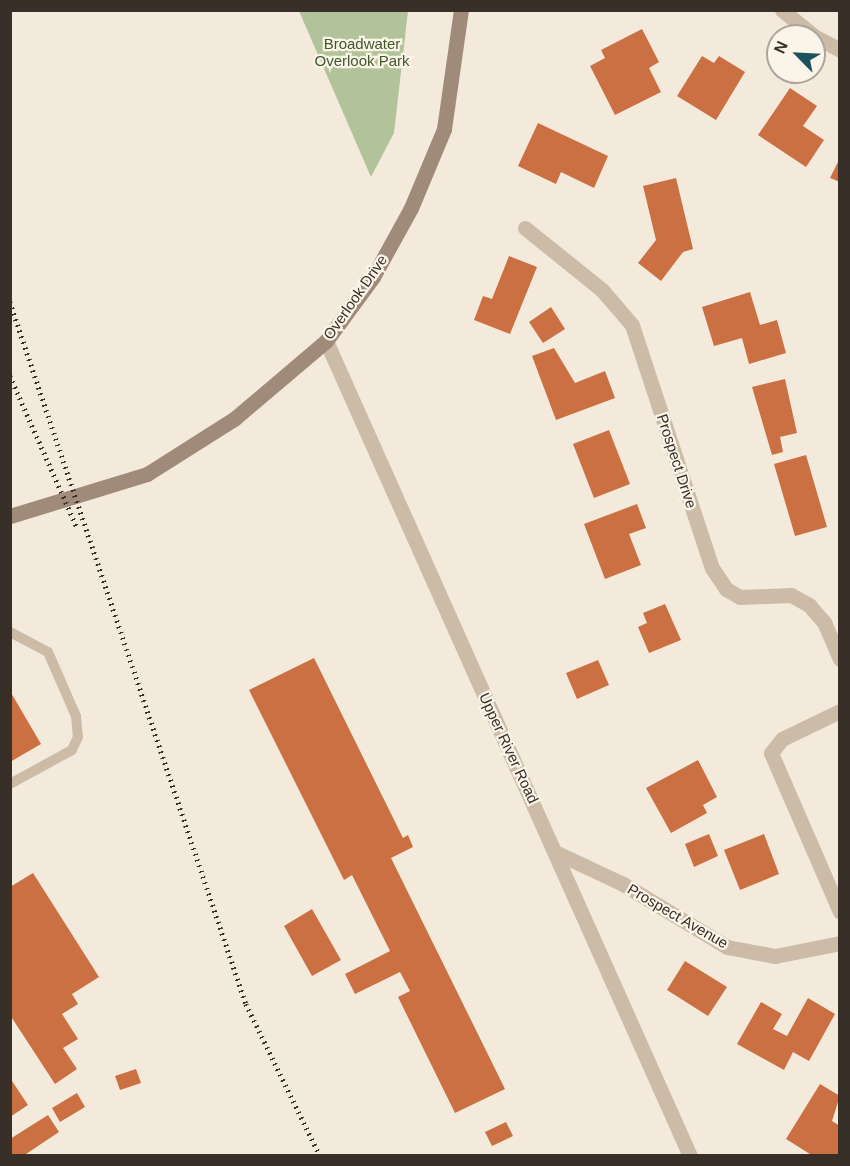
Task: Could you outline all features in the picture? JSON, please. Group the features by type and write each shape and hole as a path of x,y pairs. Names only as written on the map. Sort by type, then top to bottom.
{"main road":[{"name":"Overlook Drive","path":"16,515 147,474 234,419 326,341 373,277 411,208 440,139 461,10"}],"street":[{"path":"782,10 799,24"},
{"path":"826,42 840,50"},
{"name":"Prospect Drive","path":"525,228 602,290 632,325 712,568 726,588 740,597 790,595 809,605 824,622 840,659"},
{"name":"Upper River Road","path":"326,341 557,853 690,1155"},
{"path":"840,711 782,739 771,753 840,912"},
{"name":"Prospect Avenue","path":"557,853 623,884 727,946 775,956 840,943"}],"lane":[{"path":"10,632 48,651 76,716 78,737 72,750 10,783"}],"green space":[{"name":"Broadwater Overlook Park","path":"299,11 408,11 394,133 371,177"}],"building":[{"path":"642,29 659,62 649,68 661,92 615,115 590,66 605,58 601,50"},
{"path":"702,56 714,63 719,56 745,72 716,120 677,96"},
{"path":"790,88 817,106 803,126 824,140 806,167 758,135"},
{"path":"538,123 608,156 594,188 561,172 556,184 518,166"},
{"path":"840,158 840,182 830,178"},
{"path":"676,178 693,249 683,252 661,281 638,263 656,240 643,186"},
{"path":"509,256 537,267 510,334 474,320 483,296 492,299"},
{"path":"750,292 760,325 777,320 786,353 749,364 742,338 714,346 702,307"},
{"path":"551,307 565,329 543,343 529,322"},
{"path":"554,348 575,383 605,371 615,398 556,420 532,356"},
{"path":"785,379 797,433 780,437 783,452 772,455 752,387"},
{"path":"609,430 630,484 594,498 573,444"},
{"path":"806,455 827,527 795,536 774,464"},
{"path":"637,504 646,528 629,534 641,565 605,579 584,524"},
{"path":"665,604 681,640 649,653 638,627 647,623 643,613"},
{"path":"314,658 403,838 408,835 413,847 391,858 505,1089 455,1113 398,997 410,991 400,972 355,994 345,974 390,951 352,875 344,880 249,690"},
{"path":"598,660 609,685 577,699 566,673"},
{"path":"10,691 41,744 10,762"},
{"path":"698,760 717,797 703,805 707,813 671,833 646,788"},
{"path":"709,834 718,856 694,867 685,844"},
{"path":"764,834 779,874 740,890 724,850"},
{"path":"33,873 99,977 72,994 78,1004 62,1014 78,1039 63,1048 77,1069 55,1084 10,1015 10,887"},
{"path":"312,909 341,960 312,976 284,926"},
{"path":"685,961 727,987 708,1016 667,990"},
{"path":"808,998 835,1014 809,1061 793,1052 784,1070 737,1044 761,1002 782,1014 773,1029 787,1036"},
{"path":"136,1069 141,1083 120,1090 115,1076"},
{"path":"10,1078 28,1105 10,1117"},
{"path":"820,1084 840,1096 832,1121 840,1126 840,1156 813,1156 786,1139"},
{"path":"77,1093 85,1107 60,1122 52,1108"},
{"path":"48,1115 59,1132 23,1156 10,1156 10,1139"},
{"path":"506,1122 513,1136 492,1146 485,1132"}],"railway":[{"path":"10,302 246,1004 320,1156"},
{"path":"10,376 77,527"}]}
